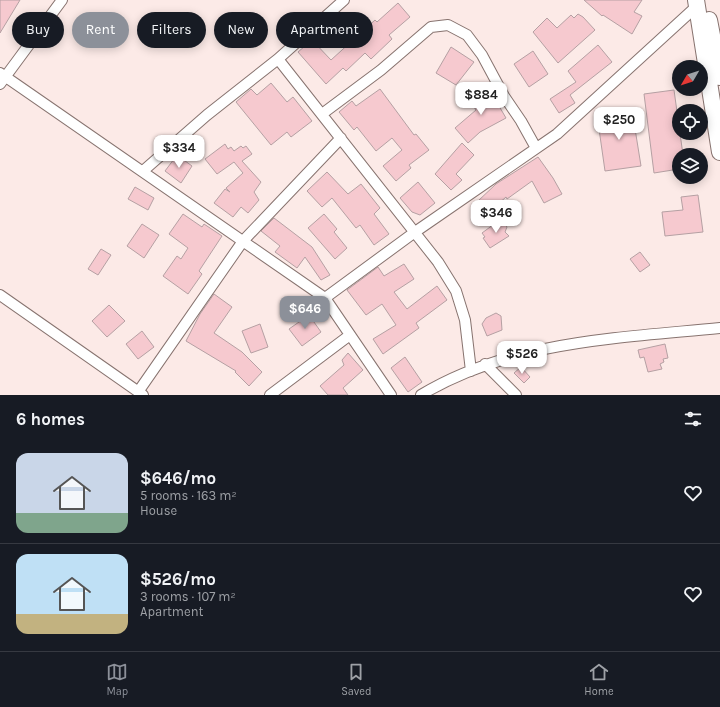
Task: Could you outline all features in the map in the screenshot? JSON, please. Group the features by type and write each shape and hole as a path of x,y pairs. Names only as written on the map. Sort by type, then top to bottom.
{"main road":[{"path":"700,2 714,18 720,77"},
{"path":"700,2 720,152"}],"street":[{"path":"62,0 2,77 143,171 325,298 391,395"},
{"path":"143,171 207,115 278,59 344,0"},
{"path":"325,298 415,232 557,134 700,2"},
{"path":"322,114 381,70 430,27 448,25 467,35 482,55 504,96 521,121 536,148"},
{"path":"278,59 415,232 438,262 456,291 465,320 471,371"},
{"path":"0,295 140,393 244,241 341,138"},
{"path":"421,395 485,364 562,346 671,332 720,328"},
{"path":"270,395 350,335"},
{"path":"485,364 516,395"}],"building":[{"path":"0,0 20,0 12,12 0,33"},
{"path":"584,0 642,0 634,12 642,16 632,34 603,15 602,16"},
{"path":"398,3 410,17 389,35 392,39 371,59 365,53 346,71 343,68 326,84 298,52 303,48 320,48 331,60 344,48 373,48 373,22 375,20 377,22"},
{"path":"578,14 583,17 595,30 558,63 533,32 547,18 557,28 571,15 574,18"},
{"path":"598,45 612,62 570,95 575,103 559,113 550,99 576,82 568,71"},
{"path":"451,47 474,62 456,85 436,73"},
{"path":"533,51 548,74 529,87 514,64"},
{"path":"271,83 287,102 293,97 312,121 291,137 287,132 271,145 236,102 251,89 257,95"},
{"path":"380,89 414,135 416,134 429,150 409,165 411,168 396,181 383,166 402,150 392,138 376,151 357,127 354,130 339,112 352,101 356,106"},
{"path":"489,89 506,118 480,132 468,143 455,128 476,110 472,104 475,97"},
{"path":"672,90 672,96 675,96 676,104 672,104 672,140 681,140 682,148 672,148 672,170 654,173 644,94"},
{"path":"632,110 641,166 605,171 597,115"},
{"path":"462,143 474,155 456,174 462,180 451,190 435,174"},
{"path":"225,144 228,149 231,147 234,151 241,146 243,148 246,146 252,154 242,161 261,182 254,192 259,200 248,213 241,207 233,217 214,203 225,189 230,192 226,188 243,173 234,162 217,174 205,159"},
{"path":"177,155 192,166 181,183 165,171"},
{"path":"538,157 562,194 544,203 532,181 507,199 506,197 488,213 478,201 496,184"},
{"path":"327,172 348,194 361,184 380,208 374,214 389,234 374,245 360,225 356,228 332,198 322,207 307,191"},
{"path":"418,182 435,203 420,215 412,212 400,198"},
{"path":"135,187 154,198 148,210 128,199"},
{"path":"698,195 703,232 665,236 662,212 683,210 681,197"},
{"path":"183,214 202,227 204,224 222,236 199,271 202,274 188,294 163,276 177,256 181,259 188,248 169,234"},
{"path":"324,214 337,229 334,232 347,248 335,259 308,228"},
{"path":"274,218 312,247 330,275 321,280 305,257 297,268 275,252 280,246 261,231"},
{"path":"501,219 507,227 505,232 509,236 490,248 483,238 485,237 482,233"},
{"path":"142,224 159,235 144,258 127,246"},
{"path":"101,249 111,255 98,275 88,269"},
{"path":"640,252 650,265 640,272 630,259"},
{"path":"404,264 414,279 394,292 407,309 437,286 447,300 416,323 419,328 383,354 373,339 396,325 382,304 366,315 347,290 378,267 384,276"},
{"path":"214,294 232,307 214,333 242,352 262,372 249,386 235,372 236,371 186,341 200,314"},
{"path":"109,305 125,321 107,337 92,321"},
{"path":"496,313 501,316 502,330 487,336 482,324 486,318"},
{"path":"309,315 321,332 302,346 289,329"},
{"path":"260,324 268,347 251,353 242,331"},
{"path":"142,331 154,347 138,359 126,344"},
{"path":"665,344 668,358 663,359 664,362 660,364 662,369 648,372 644,357 640,358 638,350"},
{"path":"348,353 363,370 343,388 348,395 328,395 320,386 344,365 342,360"},
{"path":"405,357 422,382 408,392 391,368"},
{"path":"521,367 530,377 524,383 514,373"}]}
